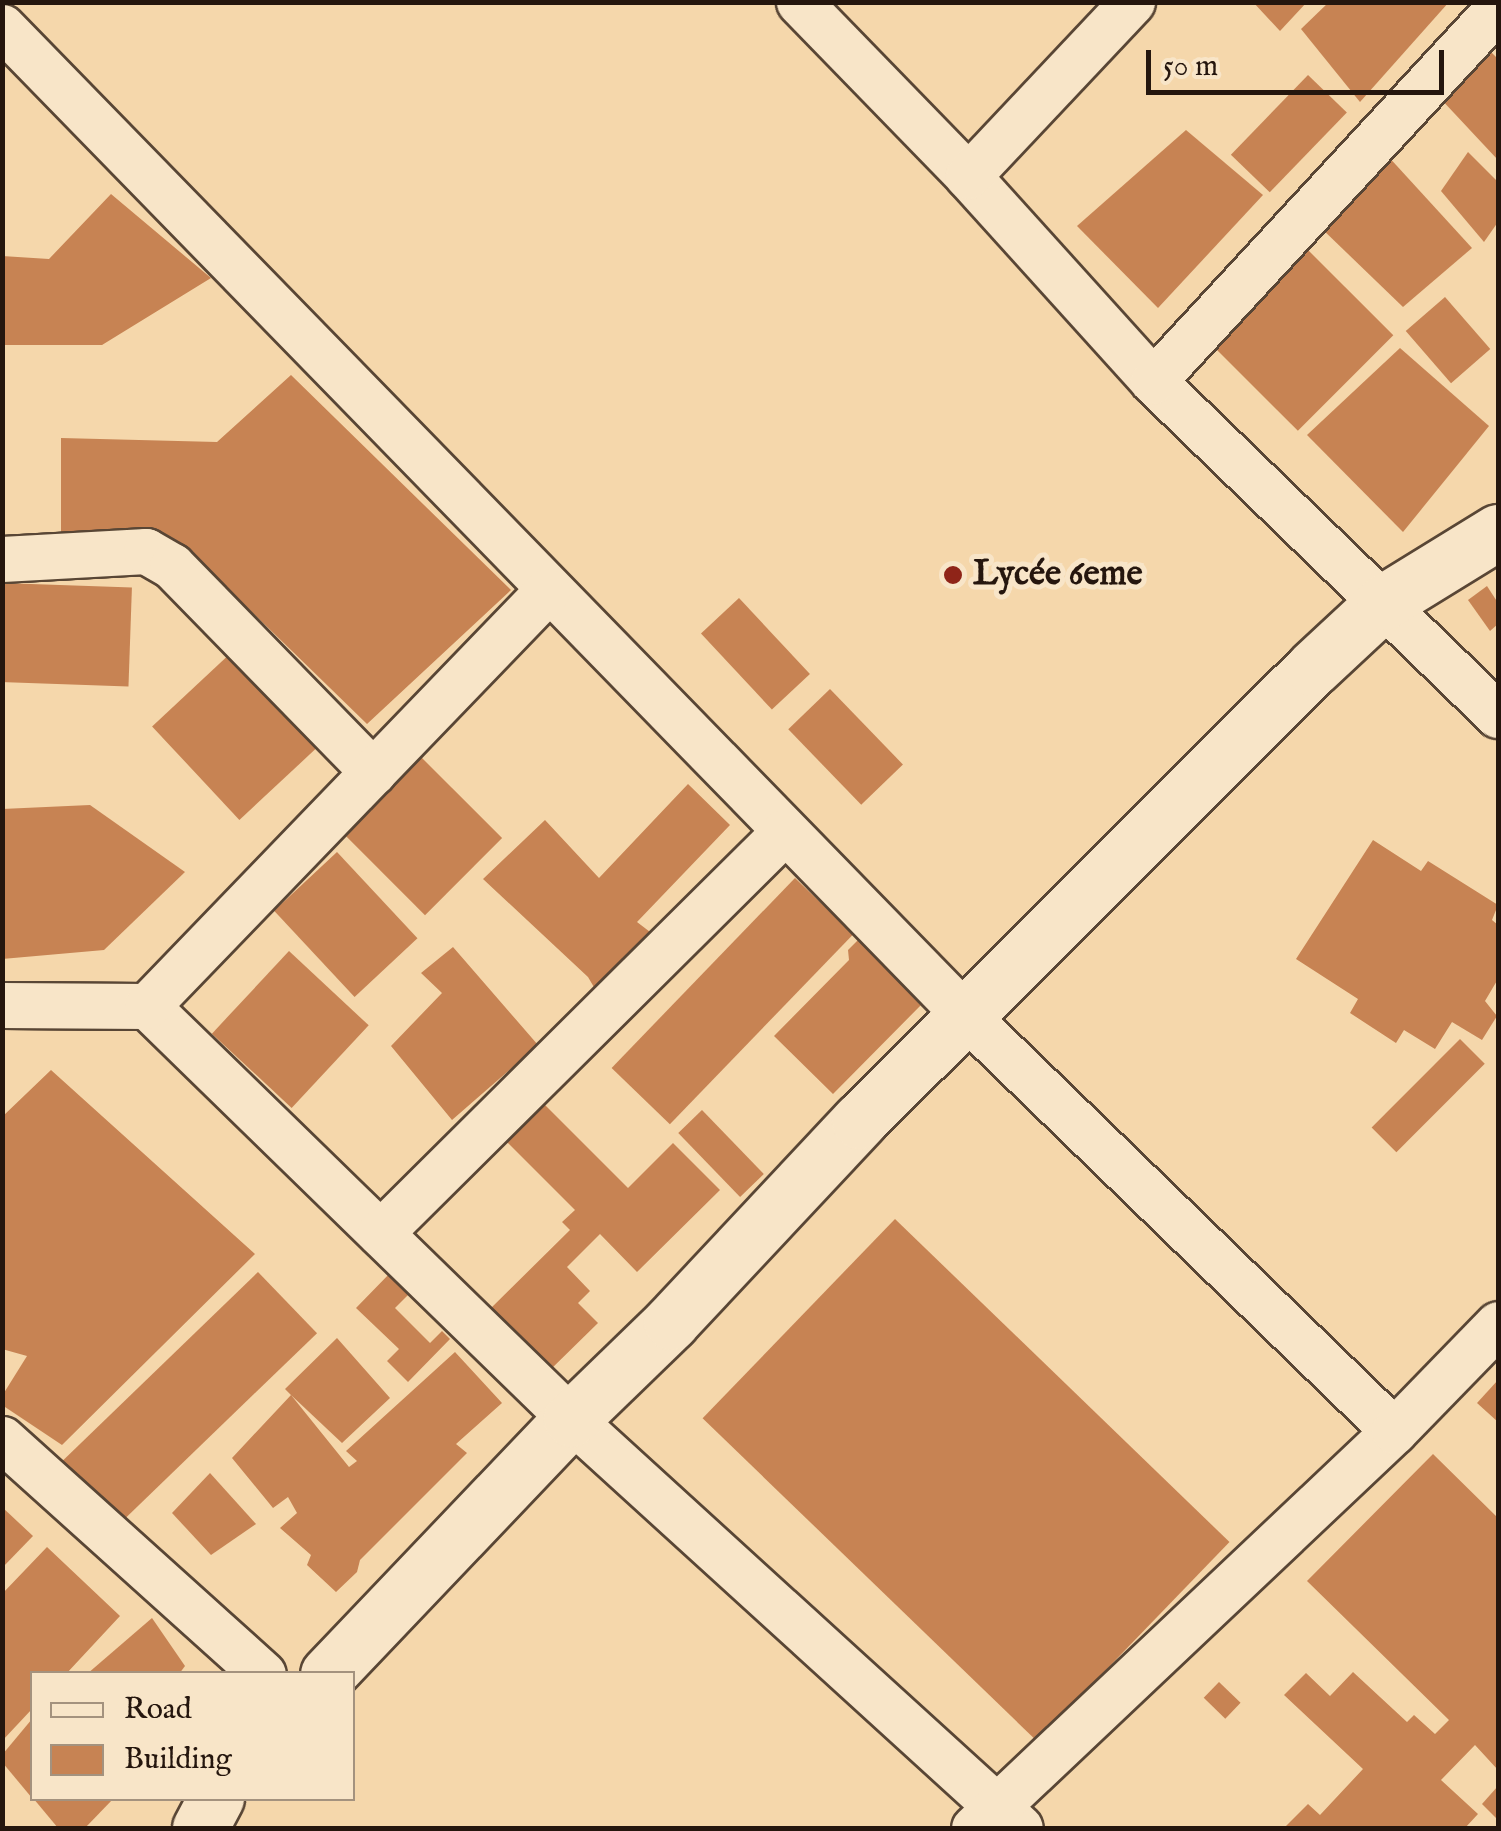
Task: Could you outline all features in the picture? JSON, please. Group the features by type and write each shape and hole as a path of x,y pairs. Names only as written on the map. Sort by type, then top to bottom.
{"street":[{"path":"799,2 968,176 1154,381 1498,715"},
{"path":"968,176 1132,2"},
{"path":"1154,381 1498,8"},
{"path":"2,27 547,591 966,1016 1394,1431"},
{"path":"331,1671 571,1419 672,1322 859,1121 1312,668 1384,602 1498,532"},
{"path":"2,558 146,550 172,566 374,772"},
{"path":"147,1006 547,591"},
{"path":"380,1233 784,832"},
{"path":"2,1005 147,1006 571,1419 997,1820 1498,1324"},
{"path":"2,1439 260,1671"},
{"path":"200,1828 214,1801"}],"building":[{"path":"1253,2 1307,2 1280,31"},
{"path":"1329,2 1449,2 1360,102 1301,29"},
{"path":"1491,52 1498,59 1498,160 1439,97"},
{"path":"1308,75 1347,113 1270,192 1231,155"},
{"path":"1186,130 1263,195 1158,308 1077,226"},
{"path":"1468,152 1498,182 1498,222 1484,242 1441,191"},
{"path":"1386,154 1472,248 1403,307 1319,226"},
{"path":"111,194 211,278 102,345 2,345 2,256 49,259"},
{"path":"1300,242 1393,335 1298,431 1205,337"},
{"path":"1445,297 1490,349 1451,383 1406,331"},
{"path":"1400,348 1489,426 1403,532 1307,435"},
{"path":"291,375 511,590 367,724 185,547 61,533 61,438 217,442"},
{"path":"2,583 132,588 128,686 2,682"},
{"path":"1487,586 1498,603 1498,624 1490,631 1468,600"},
{"path":"739,598 810,674 772,710 701,633"},
{"path":"234,650 321,744 239,820 152,726"},
{"path":"830,689 903,765 861,805 788,729"},
{"path":"413,749 502,838 425,915 336,826"},
{"path":"688,784 730,825 637,922 654,935 598,994 588,977 483,879 545,820 599,878"},
{"path":"90,805 185,872 104,950 2,959 2,809"},
{"path":"1373,840 1421,871 1428,861 1498,905 1492,920 1498,925 1498,979 1485,1001 1497,1016 1482,1040 1452,1022 1435,1049 1404,1030 1396,1043 1350,1013 1358,999 1296,959"},
{"path":"337,852 417,938 355,997 274,911"},
{"path":"795,878 853,934 670,1124 612,1068"},
{"path":"859,939 923,1003 833,1094 774,1036 849,960 848,950"},
{"path":"453,947 538,1045 452,1120 391,1046 442,993 421,973"},
{"path":"289,951 369,1025 292,1108 212,1034"},
{"path":"1460,1039 1485,1064 1396,1152 1372,1127"},
{"path":"51,1070 255,1254 62,1445 2,1405 2,1396 27,1356 2,1349 2,1117"},
{"path":"539,1099 628,1188 673,1143 720,1190 637,1272 600,1234 567,1267 590,1291 578,1303 598,1323 548,1372 488,1311 570,1230 562,1222 575,1210 501,1136"},
{"path":"702,1110 764,1174 740,1197 678,1133"},
{"path":"895,1219 1229,1542 1037,1741 703,1418"},
{"path":"393,1270 413,1290 395,1308 430,1343 442,1331 450,1339 408,1382 387,1361 399,1349 356,1308"},
{"path":"258,1272 317,1333 121,1523 62,1462"},
{"path":"337,1338 390,1398 342,1443 285,1389"},
{"path":"455,1352 502,1403 456,1444 467,1453 360,1560 357,1572 336,1592 307,1565 311,1555 280,1528 297,1513 288,1497 273,1508 232,1458 291,1395 349,1467 357,1461 346,1451"},
{"path":"1498,1380 1498,1422 1477,1403"},
{"path":"1433,1454 1498,1518 1498,1770 1475,1745 1441,1780 1478,1814 1465,1828 1284,1828 1308,1804 1320,1815 1363,1769 1284,1695 1306,1673 1330,1696 1353,1672 1407,1722 1414,1715 1435,1734 1449,1720 1307,1581"},
{"path":"210,1473 256,1524 211,1555 172,1513"},
{"path":"2,1507 33,1536 2,1568"},
{"path":"47,1547 120,1616 69,1671 30,1671 30,1711 2,1741 2,1594"},
{"path":"152,1618 185,1666 181,1671 90,1671"},
{"path":"1219,1682 1241,1703 1225,1719 1204,1698"},
{"path":"30,1721 30,1796 2,1762 2,1755"},
{"path":"1498,1786 1498,1820 1482,1804"},
{"path":"36,1801 111,1801 85,1828 58,1828"}],"place":[{"name":"Lycée 6eme","path":"953,575"}]}
